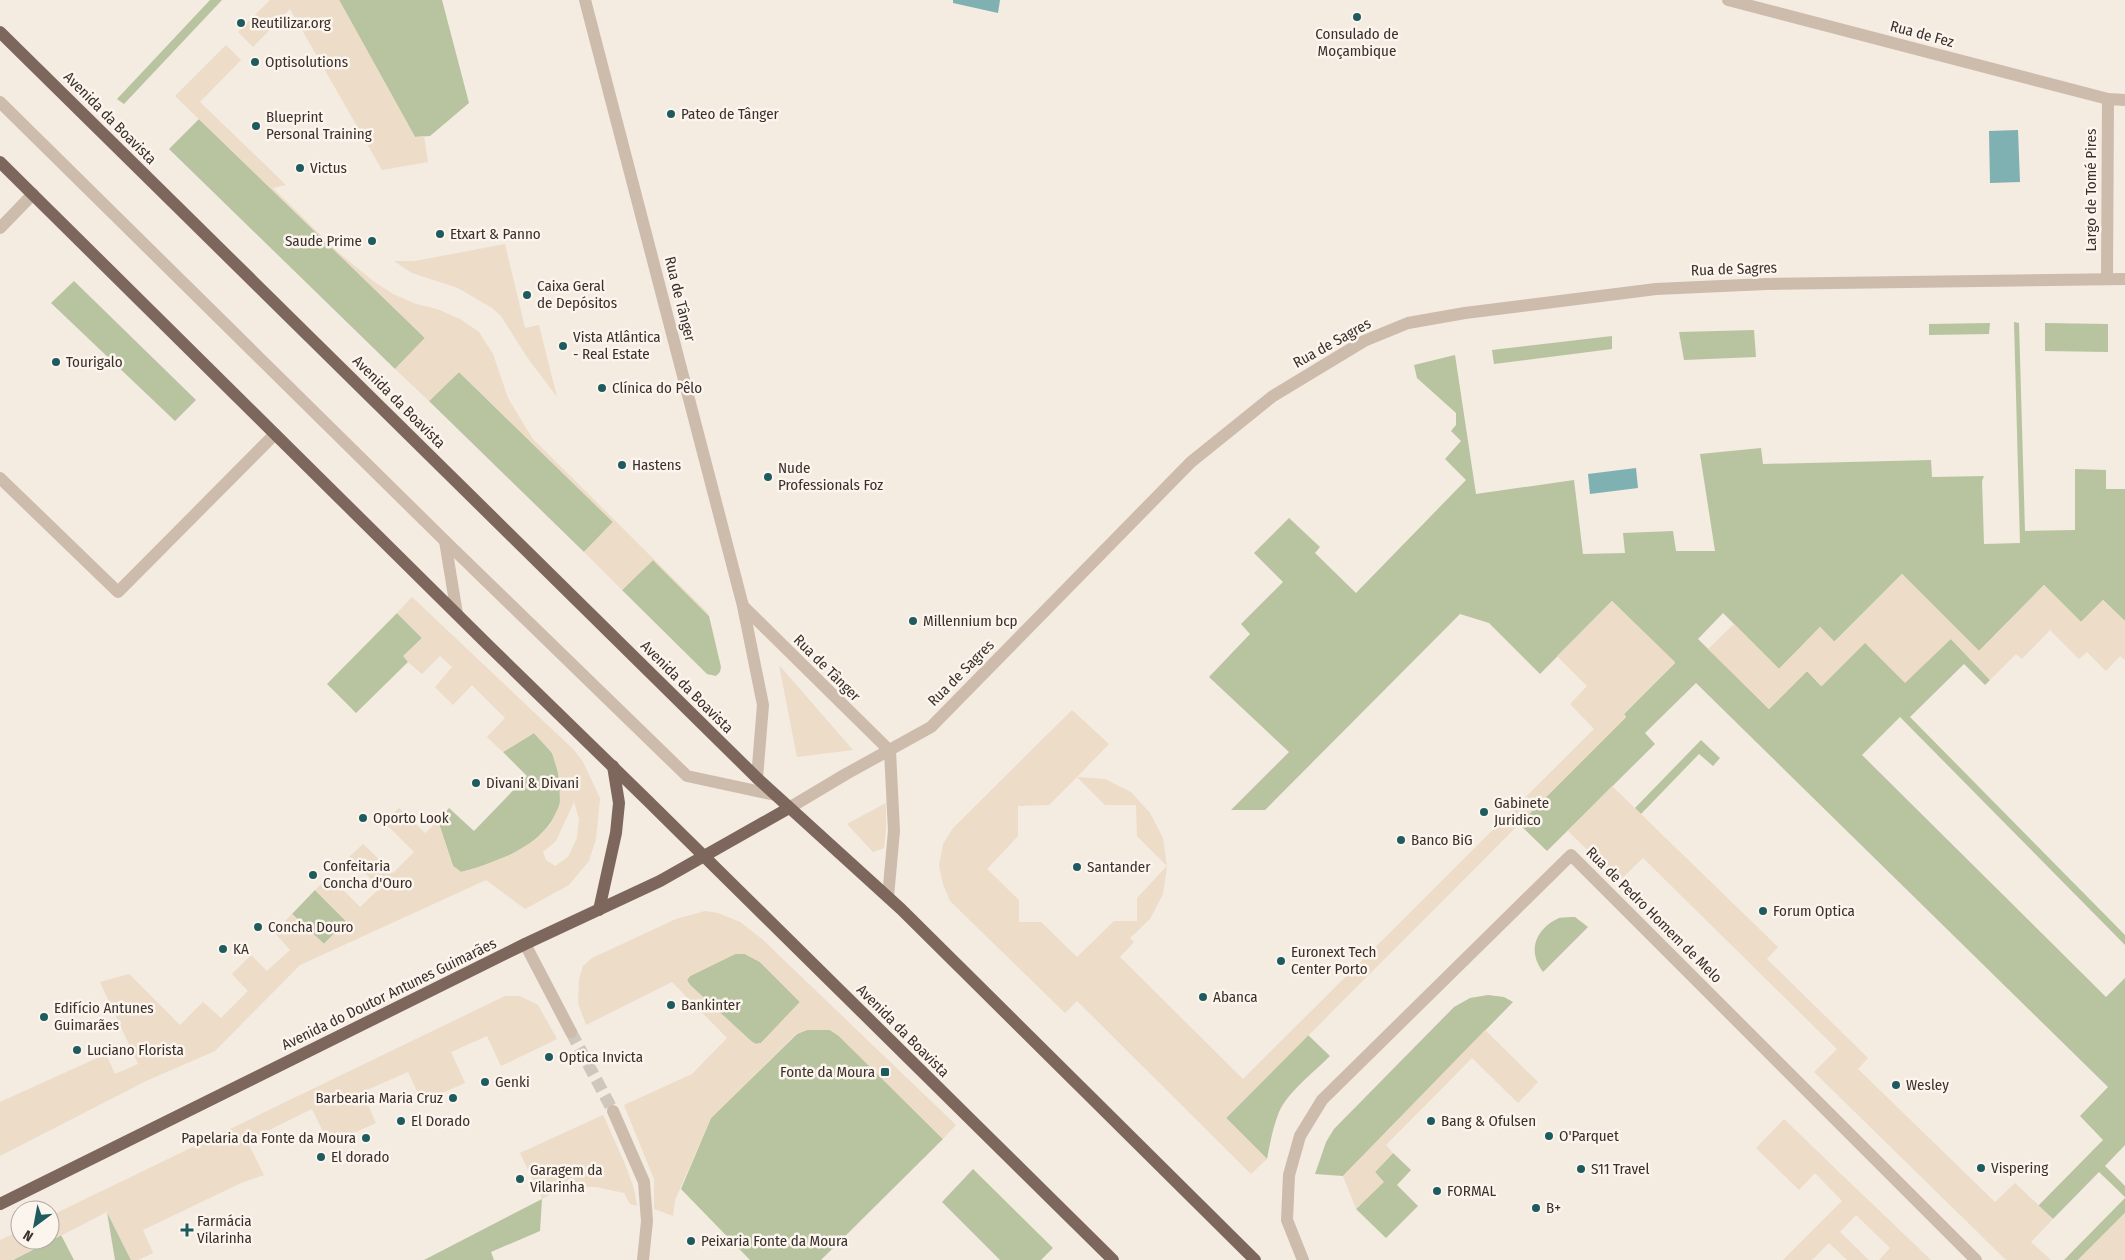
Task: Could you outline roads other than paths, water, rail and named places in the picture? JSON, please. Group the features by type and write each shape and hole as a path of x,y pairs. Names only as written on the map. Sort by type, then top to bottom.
{"main road":[{"name":"Avenida da Boavista","path":"0,32 757,778 888,897 1255,1260"},
{"name":"Avenida da Boavista","path":"0,162 1113,1260"},
{"path":"599,910 616,833 619,803 613,766"},
{"name":"Avenida do Doutor Antunes Guimarães","path":"0,1204 525,944 660,881 790,808"}],"street":[{"name":"Rua de Tânger","path":"584,0 743,606 763,705 757,778"},
{"name":"Rua de Fez","path":"1728,0 2108,99"},
{"path":"2108,99 2125,100"},
{"name":"Largo de Tomé Pires","path":"2106,279 2108,99"},
{"name":"Avenida da Boavista","path":"0,102 445,541 687,776 775,795"},
{"path":"0,228 33,194"},
{"path":"2106,279 2125,279"},
{"name":"Rua de Sagres","path":"790,808 846,774 931,727 1191,462 1228,430 1273,396 1364,341 1408,323 1465,313 1656,288 1766,284 2106,279"},
{"path":"0,478 118,592 275,434"},
{"path":"445,541 457,614"},
{"name":"Rua de Tânger","path":"743,606 890,751"},
{"path":"888,897 894,831 890,751"},
{"name":"Rua de Pedro Homem de Melo","path":"1303,1260 1287,1220 1289,1175 1300,1136 1322,1100 1571,856 1976,1260"},
{"path":"525,944 571,1032"},
{"path":"613,1111 644,1182 647,1221 642,1260"}],"water":[{"path":"953,0 1000,0 998,13 953,3"},
{"path":"2018,130 2020,182 1990,183 1989,131"},
{"path":"1636,468 1638,488 1590,494 1588,474"}],"tunnel":[{"path":"571,1032 613,1111"}],"place":[{"name":"Consulado de Moçambique","path":"1357,17"},
{"name":"Reutilizar.org","path":"241,23"},
{"name":"Optisolutions","path":"255,62"},
{"name":"Pateo de Tânger","path":"671,114"},
{"name":"Blueprint Personal Training","path":"256,126"},
{"name":"Victus","path":"300,168"},
{"name":"Etxart & Panno","path":"440,234"},
{"name":"Saude Prime","path":"372,241"},
{"name":"Caixa Geral de Depósitos","path":"527,295"},
{"name":"Vista Atlântica - Real Estate","path":"563,346"},
{"name":"Tourigalo","path":"56,362"},
{"name":"Clínica do Pêlo","path":"602,388"},
{"name":"Hastens","path":"622,465"},
{"name":"Nude Professionals Foz","path":"768,477"},
{"name":"Millennium bcp","path":"913,621"},
{"name":"Divani & Divani","path":"476,783"},
{"name":"Gabinete Juridico","path":"1484,812"},
{"name":"Oporto Look","path":"363,818"},
{"name":"Banco BiG","path":"1401,840"},
{"name":"Santander","path":"1077,867"},
{"name":"Confeitaria Concha d'Ouro","path":"313,875"},
{"name":"Forum Optica","path":"1763,911"},
{"name":"Concha Douro","path":"258,927"},
{"name":"KA","path":"223,949"},
{"name":"Euronext Tech Center Porto","path":"1281,961"},
{"name":"Abanca","path":"1203,997"},
{"name":"Bankinter","path":"671,1005"},
{"name":"Edifício Antunes Guimarães","path":"44,1017"},
{"name":"Luciano Florista","path":"77,1050"},
{"name":"Optica Invicta","path":"549,1057"},
{"name":"Fonte da Moura","path":"885,1072"},
{"name":"Genki","path":"485,1082"},
{"name":"Wesley","path":"1896,1085"},
{"name":"Barbearia Maria Cruz","path":"453,1098"},
{"name":"El Dorado","path":"401,1121"},
{"name":"Bang & Ofulsen","path":"1431,1121"},
{"name":"O'Parquet","path":"1549,1136"},
{"name":"Papelaria da Fonte da Moura","path":"366,1138"},
{"name":"El dorado","path":"321,1157"},
{"name":"Vispering","path":"1981,1168"},
{"name":"S11 Travel","path":"1581,1169"},
{"name":"Garagem da Vilarinha","path":"520,1179"},
{"name":"FORMAL","path":"1437,1191"},
{"name":"B+","path":"1536,1208"},
{"name":"Farmácia Vilarinha","path":"187,1230"},
{"name":"Peixaria Fonte da Moura","path":"691,1241"}]}
